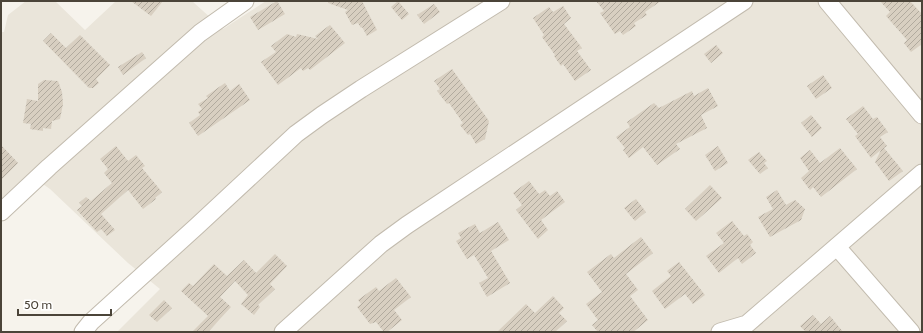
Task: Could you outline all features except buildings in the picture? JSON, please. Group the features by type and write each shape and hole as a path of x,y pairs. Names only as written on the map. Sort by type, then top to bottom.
{"street":[{"path":"1,212 49,167 200,33 245,1"},
{"path":"83,332 91,322 296,134 361,89 501,1"},
{"path":"283,332 381,244 407,225 744,1"},
{"path":"827,1 922,115"},
{"path":"720,332 747,328 922,173"},
{"path":"837,247 911,332"}],"shaded area":[{"path":"26,1 55,1 85,30 116,1 192,1 223,29 266,1 922,1 922,332 117,332 160,289 128,263 50,189 30,175 1,201 1,32 4,32 8,15"}]}
